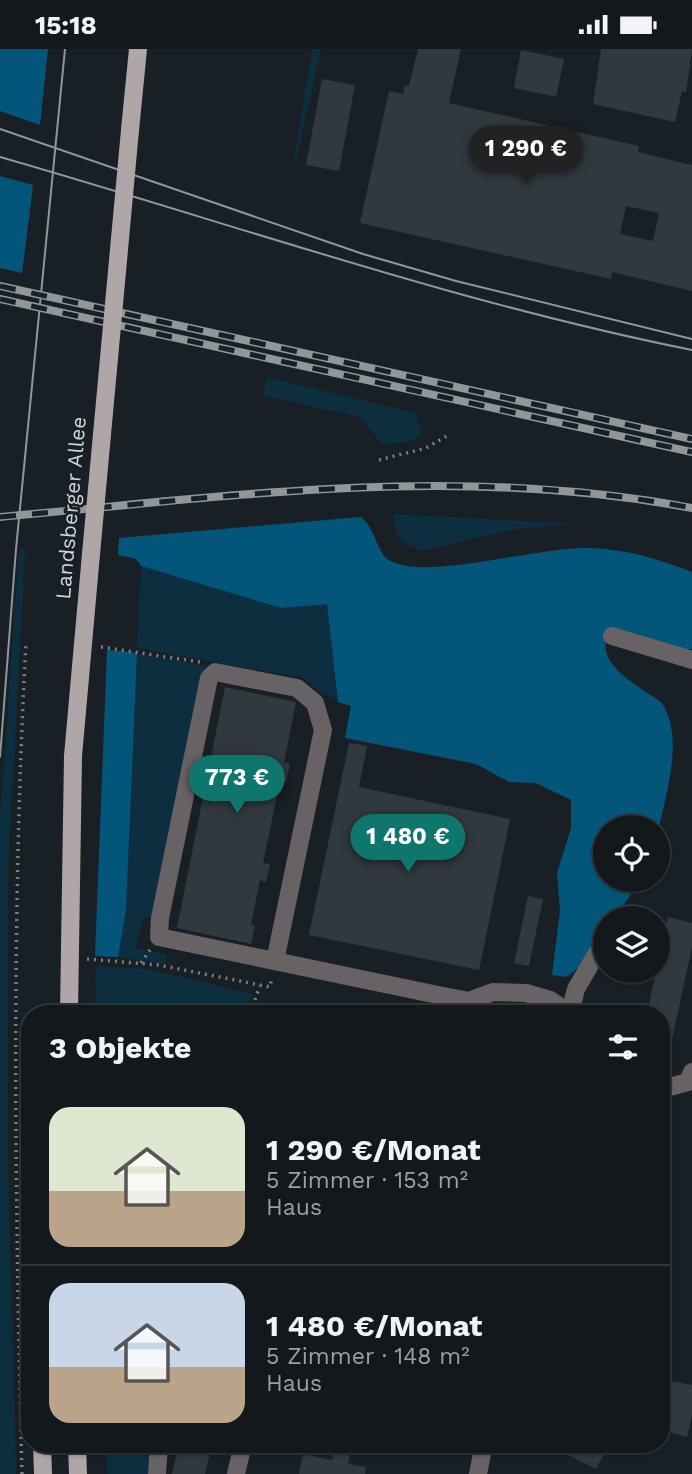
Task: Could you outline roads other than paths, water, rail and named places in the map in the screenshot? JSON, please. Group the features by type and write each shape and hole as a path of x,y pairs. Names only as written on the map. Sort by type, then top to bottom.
{"main road":[{"name":"Landsberger Allee","path":"69,1005 73,756 138,49"},
{"name":"Landsberger Allee","path":"60,1005 69,973"},
{"path":"42,1453 43,1474"},
{"path":"77,1453 78,1474"}],"street":[{"path":"612,636 692,660"},
{"path":"275,961 323,730 315,703 297,688 215,672 209,678 160,918 159,937 275,961 469,1001 494,992 526,993 558,1005"},
{"path":"572,1005 576,989 593,960"},
{"path":"670,1087 688,1082 692,1072"},
{"path":"157,1474 158,1453"},
{"path":"236,1474 241,1453"},
{"path":"478,1474 482,1453"}],"tram line":[{"path":"0,757 16,549 65,49"},
{"path":"0,129 363,254 456,281 692,339"},
{"path":"0,157 430,286 604,331 692,350"}],"railway":[{"path":"0,286 692,439"},
{"path":"0,299 692,452"},
{"path":"0,517 260,493 432,486 518,488 605,495 692,508"}]}
